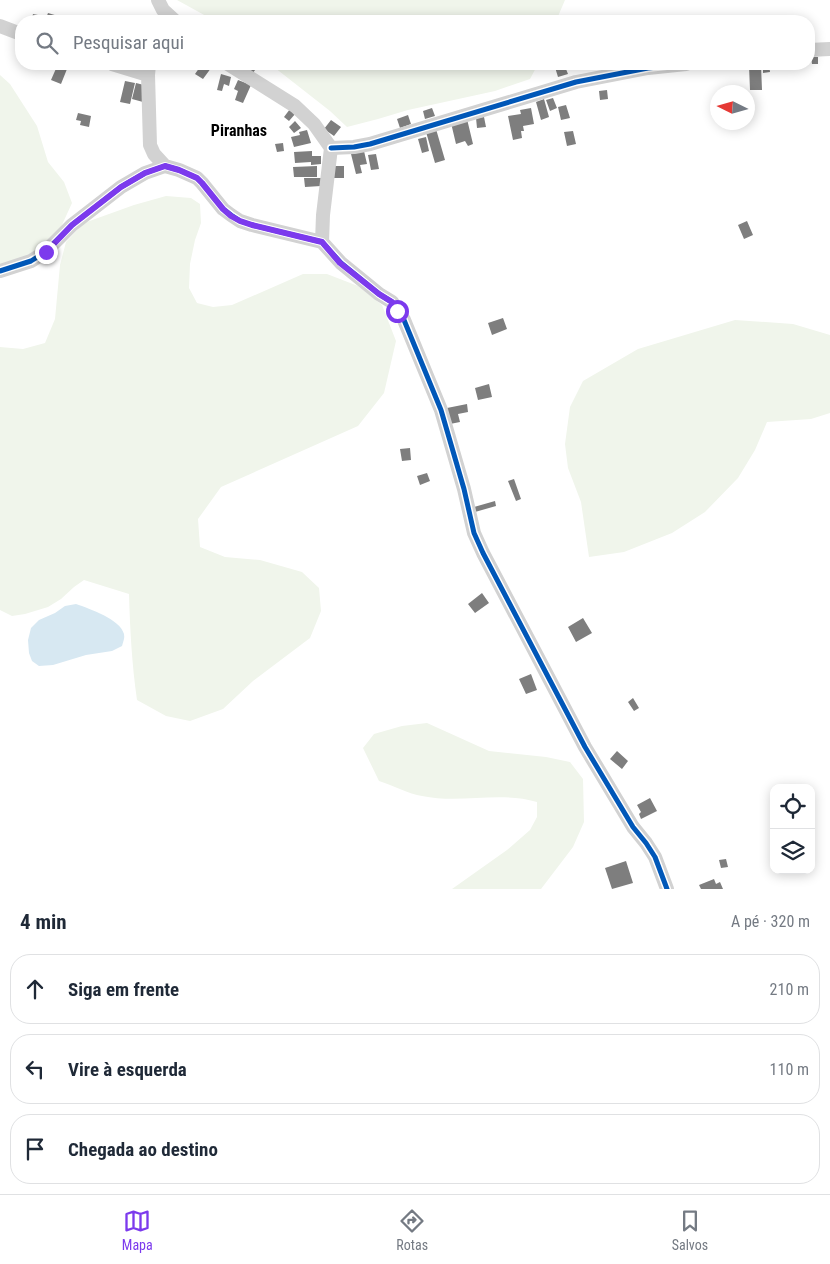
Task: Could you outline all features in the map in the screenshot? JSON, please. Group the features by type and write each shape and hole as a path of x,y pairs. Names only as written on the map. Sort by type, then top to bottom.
{"street":[{"path":"0,26 15,32"},
{"path":"815,50 830,49"},
{"path":"148,70 150,145 154,154 165,166 197,178 223,209 240,221 322,242 340,263 392,302 404,320 441,410 464,489 474,533 482,553 584,748 633,827 655,857 667,889"},
{"path":"238,70 295,106 314,124 331,148 323,215 322,242"},
{"path":"331,148 370,144 576,82 638,70"},
{"path":"0,271 31,261 46,252 72,225 121,187 145,173 165,166"}],"shaded area":[{"path":"177,0 565,0 559,15 204,15"},
{"path":"278,70 535,70 530,79 495,91 408,110 347,127 330,111"},
{"path":"0,75 10,84 37,126 48,162 64,182 72,203 56,238 32,256 0,266"},
{"path":"166,196 191,198 200,204 201,223 190,264 189,288 197,303 213,307 232,305 303,274 327,274 358,286 382,305 396,341 384,393 358,426 221,487 198,519 200,547 225,557 260,560 302,572 319,588 321,611 310,638 253,681 223,709 190,721 166,716 137,700 129,594 84,580 48,607 12,616 0,610 0,347 23,349 45,343 55,319 60,265 66,242 84,223"},
{"path":"735,320 793,324 830,335 830,413 811,419 767,422 755,450 738,478 705,512 672,533 624,552 589,557 581,502 568,468 565,444 570,407 583,381 638,349"},
{"path":"76,604 104,615 117,624 124,634 122,646 112,651 86,655 53,665 39,666 32,661 29,653 28,640 31,628 39,620 65,606"},
{"path":"427,723 489,751 546,757 570,762 583,779 584,822 573,847 541,889 452,889 507,850 530,830 537,817 537,802 494,797 436,798 422,796 379,781 363,748 374,734 402,726"}],"building":[{"path":"815,57 818,57 818,64 815,64"},
{"path":"55,70 67,70 61,84 51,80"},
{"path":"198,70 210,70 203,79 195,74"},
{"path":"556,70 566,70 568,74 558,77"},
{"path":"749,70 761,70 762,90 755,90 755,85 750,85"},
{"path":"763,70 770,70 770,72 763,73"},
{"path":"221,74 231,77 229,86 224,84 222,91 217,90"},
{"path":"238,80 251,85 243,103 235,100 238,91 234,89"},
{"path":"125,81 135,83 130,104 120,102"},
{"path":"136,83 148,86 143,102 132,99"},
{"path":"607,90 608,99 600,100 599,91"},
{"path":"553,98 557,108 550,111 546,100"},
{"path":"544,99 549,117 541,120 536,102"},
{"path":"566,105 570,118 561,120 558,107"},
{"path":"432,108 435,116 425,119 423,111"},
{"path":"531,108 534,124 523,126 524,131 521,131 522,138 513,140 508,116 521,114 520,110"},
{"path":"290,109 296,113 289,121 284,117"},
{"path":"78,113 91,116 89,127 80,125 81,121 76,120"},
{"path":"408,115 411,124 400,128 397,119"},
{"path":"484,117 486,127 477,128 476,118"},
{"path":"467,119 473,144 468,146 465,141 456,144 451,123"},
{"path":"331,120 341,127 334,136 324,129"},
{"path":"295,121 301,128 294,133 289,127"},
{"path":"436,129 445,160 435,163 426,132"},
{"path":"307,130 311,143 294,147 291,137 300,135 299,132"},
{"path":"573,131 576,144 567,146 564,132"},
{"path":"426,137 429,151 422,153 418,139"},
{"path":"283,143 284,151 277,152 275,144"},
{"path":"312,151 312,156 321,156 321,164 311,165 311,162 295,163 294,152"},
{"path":"364,151 367,164 360,165 362,173 356,174 351,154"},
{"path":"376,154 379,169 371,170 368,155"},
{"path":"317,166 317,177 294,177 293,167"},
{"path":"332,166 344,166 344,178 332,178"},
{"path":"304,178 321,178 321,186 305,187"},
{"path":"747,221 753,235 744,239 738,225"},
{"path":"503,318 507,329 492,335 488,323"},
{"path":"489,384 492,397 478,400 475,388"},
{"path":"467,404 468,412 458,414 460,422 450,424 447,408"},
{"path":"410,448 411,460 402,461 400,449"},
{"path":"427,473 430,481 420,485 417,476"},
{"path":"514,479 521,499 516,501 508,481"},
{"path":"495,501 496,506 475,512 474,507"},
{"path":"482,593 489,603 475,613 468,604"},
{"path":"583,618 592,633 576,642 568,627"},
{"path":"531,674 537,690 526,694 519,679"},
{"path":"633,698 639,708 634,711 628,702"},
{"path":"617,751 628,761 622,769 610,759"},
{"path":"650,798 657,811 641,819 639,814 641,812 637,805"},
{"path":"726,859 728,867 721,868 719,860"},
{"path":"626,861 633,883 612,889 605,868"},
{"path":"714,879 716,884 720,882 723,889 701,889 699,885"}],"cycle path":[{"path":"331,148 370,144 576,82 638,70"},
{"path":"0,271 31,261 39,256 72,225 121,187 145,173 165,166 197,178 223,209 240,221 322,242 341,263 379,294 392,302 404,320 441,410 464,489 474,533 483,553 585,747 633,827 655,857 667,889"}],"district":[{"name":"Piranhas","path":"239,130"}],"route":[{"path":"46,252 72,225 121,187 138,176 165,166 197,178 223,209 240,221 322,242 340,263 392,302 397,311"}]}
